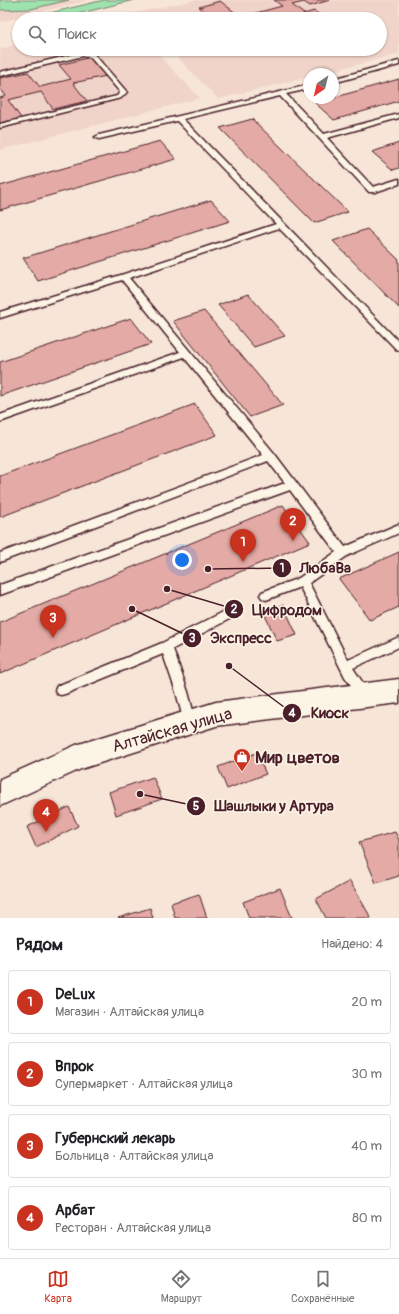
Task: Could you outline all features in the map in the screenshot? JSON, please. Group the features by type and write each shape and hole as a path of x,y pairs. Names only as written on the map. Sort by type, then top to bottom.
{"main road":[{"name":"Алтайская улица","path":"0,793 76,758 216,714 399,691"}],"lane":[{"path":"0,74 74,56"},
{"path":"0,126 119,97 124,92 93,56"},
{"path":"339,79 399,63"},
{"path":"99,137 303,89"},
{"path":"282,94 324,137 372,190 399,181"},
{"path":"324,137 399,116"},
{"path":"178,118 399,347"},
{"path":"0,315 124,277 280,225"},
{"path":"124,277 270,456 343,552"},
{"path":"0,419 187,353"},
{"path":"0,558 270,456"},
{"path":"0,590 292,485"},
{"path":"266,595 302,581 343,552 399,528"},
{"path":"302,581 346,666 365,695"},
{"path":"61,690 166,647 232,613"},
{"path":"346,666 399,642"},
{"path":"166,647 182,692 190,722"}],"shaded area":[{"path":"0,0 89,0 40,12 12,12 12,19 0,22"},
{"path":"194,0 399,0 399,54 339,69 303,68 303,78 218,99 176,56 387,56 387,12 140,12"},
{"path":"12,46 12,56 160,56 200,98 0,150 0,49"}],"green space":[{"path":"0,0 69,0 31,9 0,10"},
{"path":"104,0 134,0 85,12 54,12"}],"building":[{"path":"274,0 330,0 310,6 304,2 292,5 301,12 260,12 282,6"},
{"path":"220,1 234,12 205,12 199,7"},
{"path":"91,57 106,76 73,83 87,101 53,109 41,92 8,100 21,118 0,123 0,98 6,96 0,88 0,78 28,72 40,87 71,79 59,65"},
{"path":"399,79 399,101 334,120 316,104 339,104 339,96"},
{"path":"252,119 348,212 314,223 220,128"},
{"path":"160,141 176,159 0,210 0,186"},
{"path":"399,143 399,168 393,170 372,152"},
{"path":"211,200 230,221 38,281 23,258"},
{"path":"367,229 399,260 399,308 333,241"},
{"path":"248,294 285,336 254,347 218,305"},
{"path":"204,311 283,405 250,417 173,321"},
{"path":"131,318 151,344 0,396 0,362"},
{"path":"195,404 217,435 0,517 0,476"},
{"path":"283,505 310,542 0,674 0,622"},
{"path":"399,552 399,607 370,620 339,579"},
{"path":"283,605 297,635 277,641 263,611"},
{"path":"256,753 266,774 227,789 218,767"},
{"path":"153,777 162,799 116,815 109,792"},
{"path":"69,807 78,826 36,847 27,827"},
{"path":"395,832 399,840 399,876 376,883 359,842"},
{"path":"350,881 371,918 326,918 316,899"},
{"path":"280,888 292,918 249,918 243,902"},
{"path":"199,894 207,918 175,918 171,903"},
{"path":"150,908 153,918 118,918"}],"place":[{"name":"Впрок","path":"293,541"},
{"name":"DeLux","path":"243,562"},
{"name":"ЛюбаВа","path":"208,569"},
{"name":"Цифродом","path":"167,589"},
{"name":"Экспресс","path":"132,609"},
{"name":"Губернский лекарь","path":"53,638"},
{"name":"Киоск","path":"229,666"},
{"name":"Мир цветов","path":"242,772"},
{"name":"Шашлыки у Артура","path":"140,794"},
{"name":"Арбат","path":"46,832"}]}
